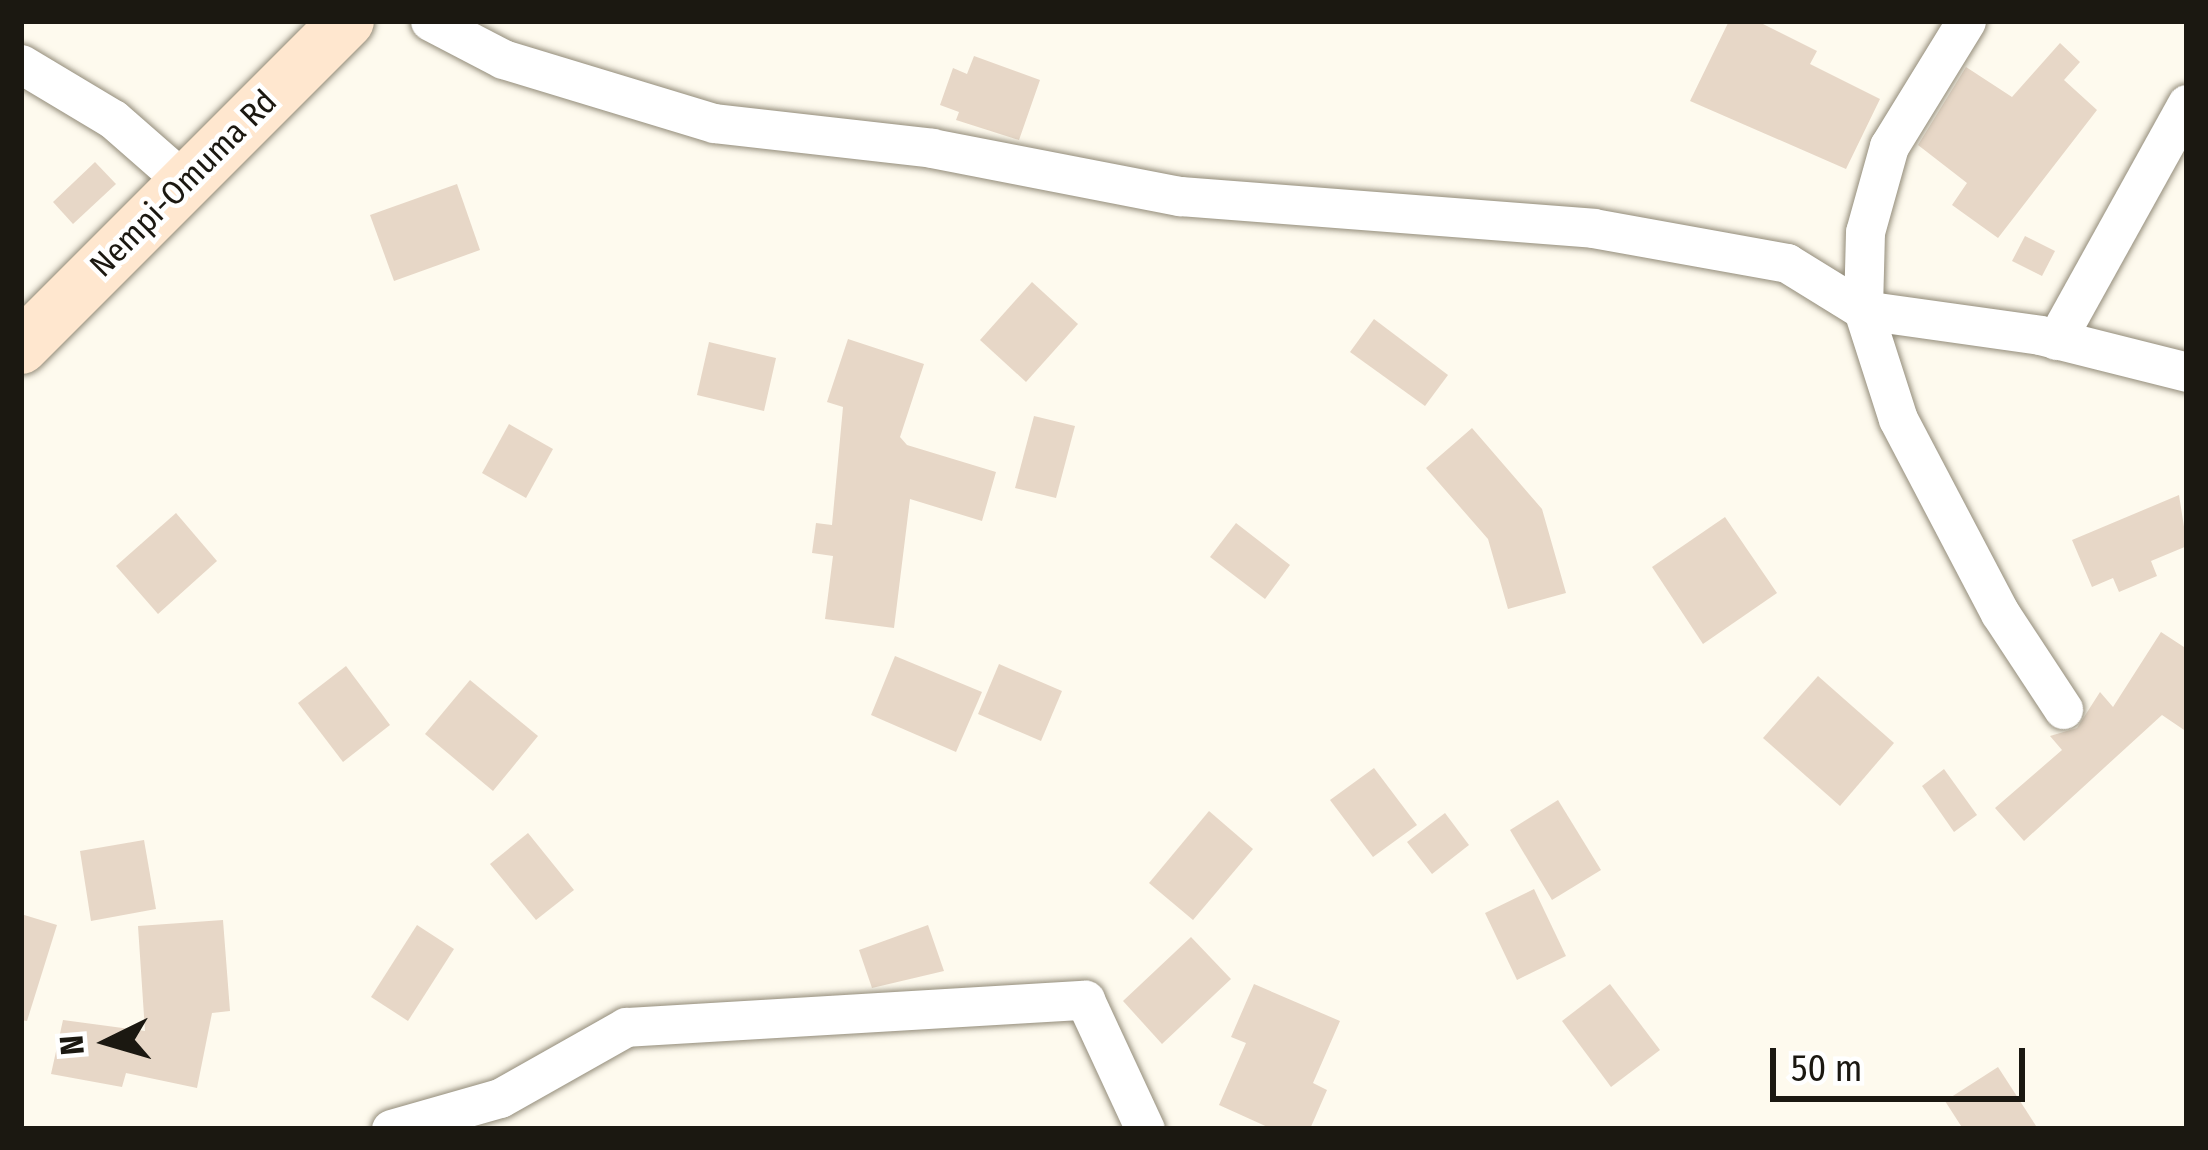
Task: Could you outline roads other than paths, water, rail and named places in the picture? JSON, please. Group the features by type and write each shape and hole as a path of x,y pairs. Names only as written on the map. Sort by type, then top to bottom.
{"street":[{"name":"Nempi-Omuma Rd","path":"21,347 346,21"},
{"path":"430,21 503,58 714,124 932,148 1180,196 1593,228 1787,263 1863,310 2056,340 2187,372"},
{"path":"1966,21 1889,146 1864,232 1863,310 1898,419 2000,613 2062,709"},
{"path":"21,64 113,119 185,182"},
{"path":"2056,340 2187,104"},
{"path":"391,1129 500,1098 626,1027 1085,1000 1145,1129"}]}
